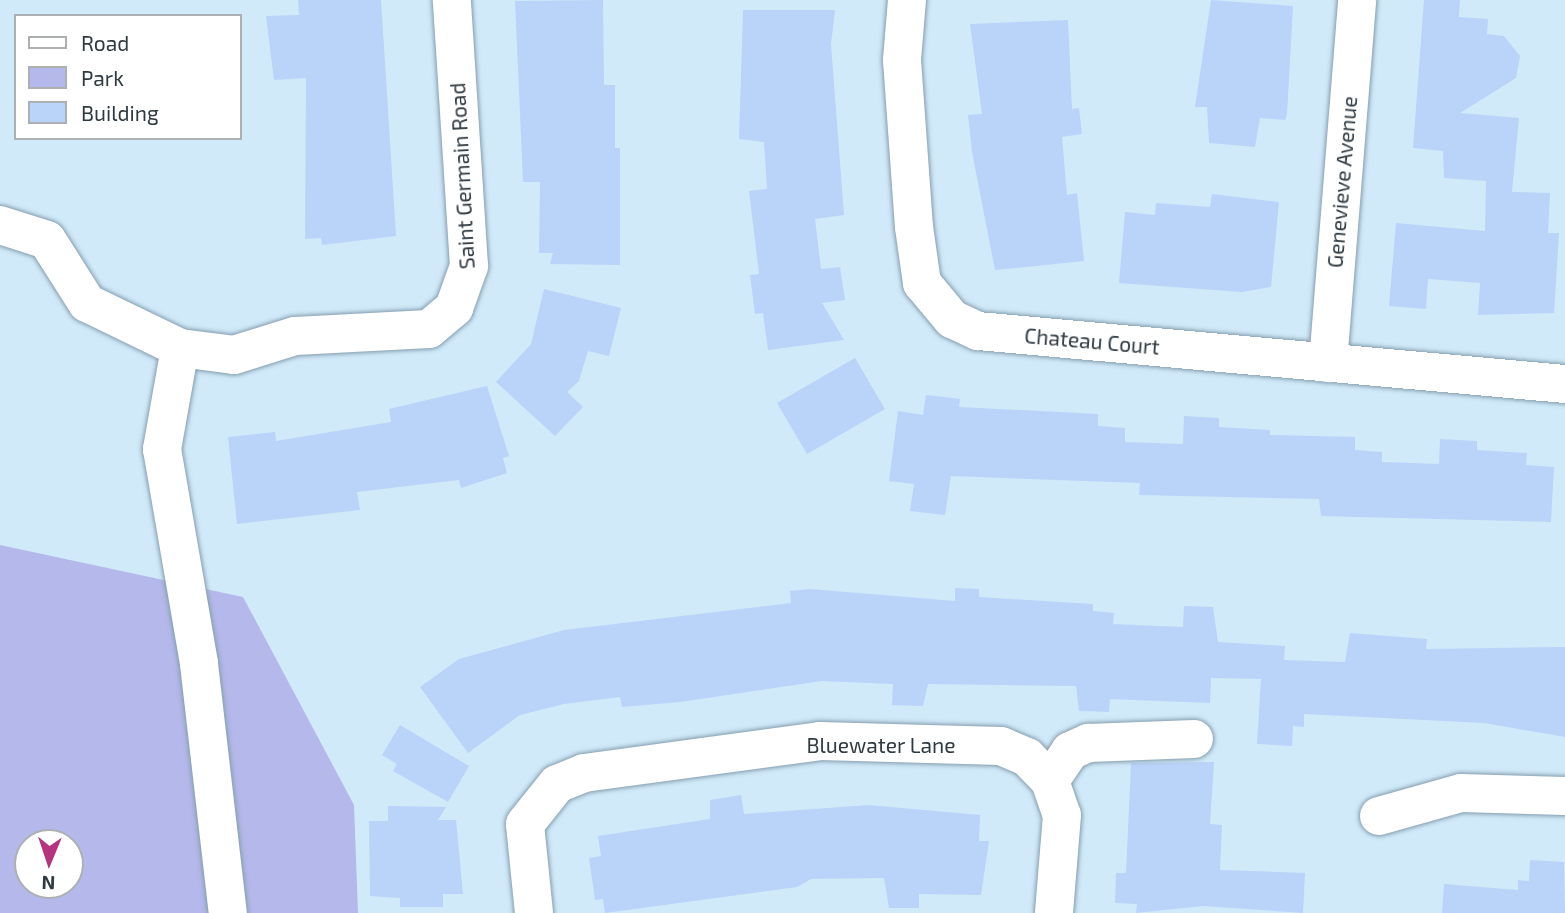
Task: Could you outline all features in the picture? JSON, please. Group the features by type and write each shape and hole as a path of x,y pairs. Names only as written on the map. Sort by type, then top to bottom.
{"street":[{"name":"Saint Germain Road","path":"0,225 47,240 87,303 180,348 234,355 295,336 412,334 444,319 462,295 469,266 452,0"},
{"name":"Chateau Court","path":"907,0 902,60 914,227 922,283 940,309 978,331 1565,384"},
{"name":"Genevieve Avenue","path":"1328,363 1357,0"},
{"path":"180,348 162,449 199,664 228,913"},
{"path":"1050,781 1070,751 1088,743 1194,739"},
{"name":"Bluewater Lane","path":"534,913 525,824 536,805 557,784 584,773 820,741 1001,746 1027,757 1050,781 1062,816 1055,913"},
{"path":"1379,816 1461,793 1565,796"}],"green space":[{"path":"0,545 243,597 354,805 358,913 0,913"}],"building":[{"path":"298,0 381,0 396,236 322,245 321,238 305,239 306,78 274,80 266,16 299,15"},
{"path":"603,0 604,85 615,85 615,148 620,148 620,265 550,264 553,253 539,253 540,182 523,182 515,1"},
{"path":"1211,0 1293,6 1287,114 1285,120 1260,118 1255,147 1209,143 1207,107 1195,107"},
{"path":"1424,0 1460,0 1459,17 1488,19 1487,34 1504,36 1520,56 1516,78 1460,113 1519,118 1512,192 1550,193 1548,233 1559,233 1554,313 1478,315 1480,283 1428,279 1426,309 1389,306 1396,223 1485,231 1486,181 1444,178 1443,151 1413,148"},
{"path":"743,10 835,10 831,44 844,215 815,219 821,269 840,267 845,300 822,303 844,340 768,350 763,313 755,314 750,275 759,274 749,191 767,189 764,142 739,139"},
{"path":"1068,20 1072,109 1079,108 1082,134 1062,137 1067,195 1077,193 1084,261 995,270 972,152 968,115 982,114 970,24"},
{"path":"1212,194 1279,202 1271,287 1242,292 1119,283 1125,212 1155,215 1156,203 1210,207"},
{"path":"544,289 621,308 609,356 588,351 579,381 567,392 583,407 555,436 496,382 531,344"},
{"path":"855,358 885,409 807,454 777,403"},
{"path":"487,386 509,456 503,458 507,473 461,488 459,480 357,492 360,510 237,524 228,437 275,432 276,441 391,422 389,409"},
{"path":"926,395 960,399 959,407 1098,414 1098,426 1125,428 1125,442 1183,444 1184,416 1219,418 1219,427 1270,430 1270,435 1355,437 1355,450 1382,452 1382,462 1439,464 1440,439 1477,441 1477,450 1527,453 1526,465 1554,467 1551,522 1321,516 1319,499 1139,495 1140,483 951,476 945,515 910,511 914,484 889,481 898,411 923,415"},
{"path":"955,588 979,589 979,597 1093,604 1093,611 1114,613 1113,624 1183,627 1184,606 1213,607 1218,642 1285,646 1284,660 1345,662 1350,633 1427,639 1426,649 1565,647 1565,737 1484,723 1304,714 1304,727 1293,726 1292,746 1257,744 1261,679 1211,678 1210,703 1110,699 1109,712 1079,711 1076,686 928,684 923,706 892,705 893,684 822,681 680,702 622,707 620,697 564,704 520,715 468,753 420,687 459,659 564,630 791,603 790,591 810,589 955,601"},
{"path":"400,725 469,766 448,802 393,771 397,764 382,755"},
{"path":"1214,762 1210,824 1222,825 1220,870 1305,873 1303,913 1203,906 1136,913 1137,904 1115,903 1116,873 1126,873 1131,763"},
{"path":"741,795 744,814 869,805 980,815 979,841 989,841 981,895 919,894 919,908 889,908 884,878 811,879 797,887 605,913 603,899 595,900 589,858 601,856 598,836 710,819 710,800"},
{"path":"388,806 446,807 438,820 456,820 463,894 443,894 443,907 400,907 400,898 370,896 369,821 388,821"},
{"path":"1530,860 1564,862 1565,913 1442,913 1444,884 1518,890 1518,880 1529,881"}]}
